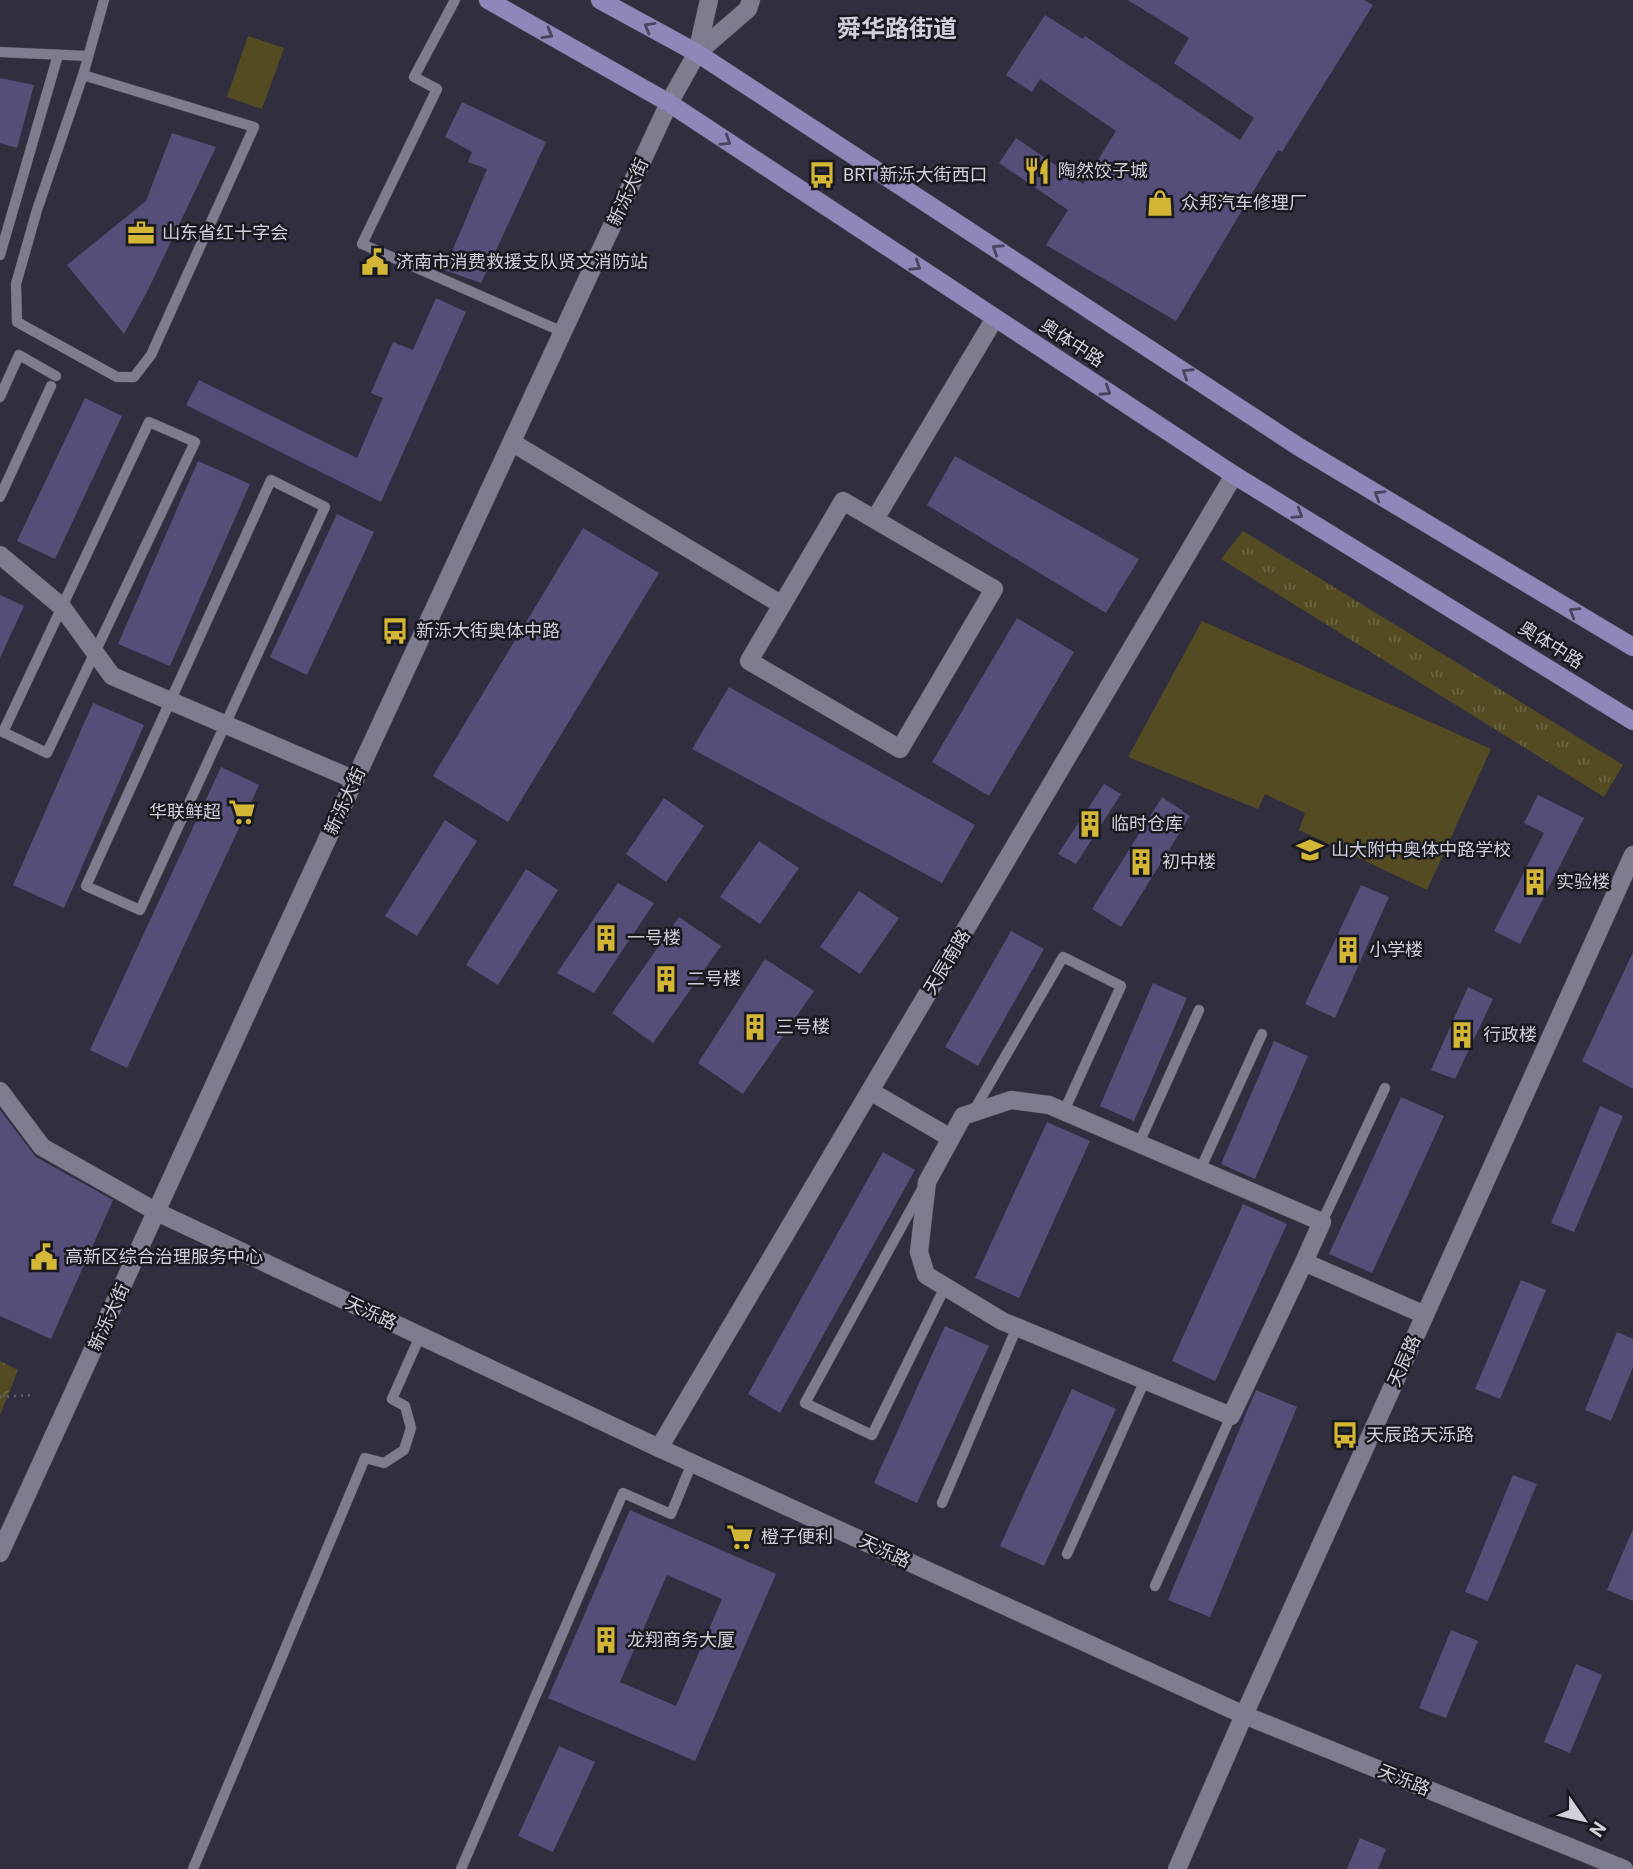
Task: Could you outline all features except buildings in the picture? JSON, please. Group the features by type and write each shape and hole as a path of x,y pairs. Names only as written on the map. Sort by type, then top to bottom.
{"main road":[{"name":"奥体中路","path":"488,0 669,103 1234,475 1633,721"},
{"path":"600,0 697,53 1299,447 1633,647"}],"street":[{"name":"新泺大街","path":"0,1553 669,103 697,53 709,0"},
{"name":"新泺大街","path":"697,53 748,9 751,0"},
{"path":"875,519 995,317"},
{"path":"513,443 782,605"},
{"name":"天辰南路","path":"659,1448 1234,475"},
{"path":"843,501 875,519 995,589 900,749 749,661 843,501"},
{"path":"0,555 62,607 112,676 355,780"},
{"name":"天辰路","path":"1177,1869 1633,855"},
{"name":"天泺路","path":"0,1091 42,1147 157,1212 659,1448 1244,1715 1624,1869"},
{"path":"870,1091 949,1137"},
{"path":"1011,1100 1049,1105 1139,1143 1322,1222 1230,1416 1002,1321 926,1275 919,1252 927,1182 949,1137 963,1116 1011,1100"},
{"path":"1304,1262 1425,1315"}],"lane":[{"path":"83,75 254,127 151,355 134,377 117,377 17,322 16,284 37,211 83,75 104,0"},
{"path":"455,0 414,77 437,89 362,244 563,332"},
{"path":"0,52 88,56"},
{"path":"0,255 58,55"},
{"path":"0,397 19,355 54,381 0,497"},
{"path":"149,422 195,442 47,753 3,732 62,607 149,422"},
{"path":"271,480 325,507 140,910 86,886 170,701 271,480"},
{"path":"973,1112 1063,957 1121,986 1063,1111"},
{"path":"1139,1143 1199,1010"},
{"path":"1200,1170 1262,1034"},
{"path":"1322,1222 1385,1088"},
{"path":"927,1182 805,1404 872,1435 945,1287"},
{"path":"943,1503 1017,1327"},
{"path":"193,1869 365,1458 384,1463 404,1450 411,1428 405,1406 392,1399 420,1336"},
{"path":"1067,1554 1145,1380"},
{"path":"1155,1586 1230,1416"},
{"path":"461,1869 623,1493 671,1514 692,1463"}],"path":[{"path":"0,1396 33,1395"}],"green space":[{"path":"248,36 284,48 262,109 227,97"},
{"path":"1243,531 1623,765 1604,797 1221,559"},
{"path":"1202,621 1491,749 1427,890 1299,830 1305,813 1265,794 1258,809 1128,757"},
{"path":"0,1361 18,1370 0,1415"}],"place":[{"name":"陶然饺子城","path":"1037,171"},
{"name":"BRT 新泺大街西口","path":"822,175"},
{"name":"众邦汽车修理厂","path":"1160,203"},
{"name":"山东省红十字会","path":"141,233"},
{"name":"济南市消费救援支队贤文消防站","path":"375,262"},
{"name":"新泺大街奥体中路","path":"395,631"},
{"name":"华联鲜超","path":"242,812"},
{"name":"临时仓库","path":"1090,824"},
{"name":"山大附中奥体中路学校","path":"1310,850"},
{"name":"初中楼","path":"1141,862"},
{"name":"实验楼","path":"1535,882"},
{"name":"一号楼","path":"606,938"},
{"name":"小学楼","path":"1348,950"},
{"name":"二号楼","path":"666,979"},
{"name":"三号楼","path":"755,1027"},
{"name":"行政楼","path":"1462,1035"},
{"name":"高新区综合治理服务中心","path":"44,1257"},
{"name":"天辰路天泺路","path":"1345,1435"},
{"name":"橙子便利","path":"740,1537"},
{"name":"龙翔商务大厦","path":"606,1640"}],"district":[{"name":"舜华路街道","path":"897,29"}]}
